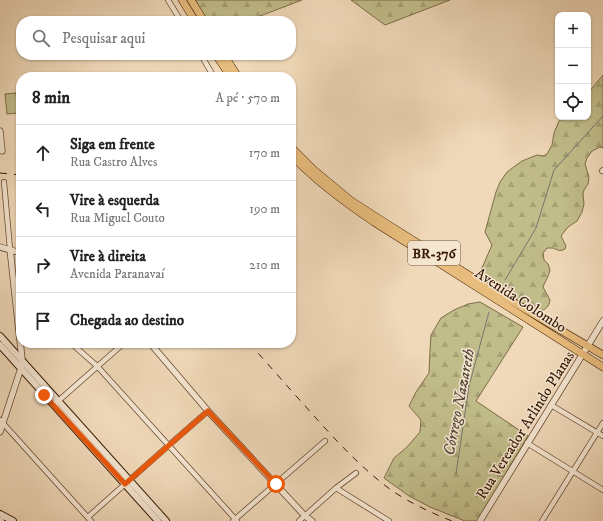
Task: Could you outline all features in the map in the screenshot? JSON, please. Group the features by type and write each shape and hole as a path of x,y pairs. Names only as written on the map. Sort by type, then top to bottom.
{"main road":[{"path":"182,0 192,16"},
{"path":"191,0 201,16"},
{"path":"219,60 227,72"},
{"path":"227,60 235,72"},
{"name":"Avenida Colombo","path":"296,152 314,170 350,200 492,289 603,355"},
{"name":"Avenida Colombo","path":"296,160 311,175 345,202 374,222 603,367"},
{"path":"0,336 22,359 56,403"},
{"path":"0,345 166,521"},
{"path":"128,482 158,521"},
{"path":"0,514 13,521"}],"street":[{"path":"168,0 178,16"},
{"path":"204,60 211,72"},
{"path":"224,67 224,72"},
{"path":"0,130 1,151"},
{"path":"4,182 10,249 16,292"},
{"path":"0,247 16,251"},
{"name":"Rua Vereador Arlindo Planas","path":"480,521 603,321"},
{"path":"0,432 2,421 21,368 21,348"},
{"path":"77,348 97,366 235,520 325,441"},
{"path":"56,403 118,348"},
{"path":"154,348 208,411 304,516 312,521"},
{"path":"551,405 603,436"},
{"path":"2,421 89,519 208,411"},
{"path":"542,521 603,423"},
{"path":"527,443 603,490"},
{"path":"299,521 336,488 356,473"},
{"path":"336,488 389,521"}],"green space":[{"path":"194,0 302,0 260,16 204,16"},
{"path":"351,0 450,0 385,25"},
{"path":"603,75 603,148 600,147 592,151 587,158 585,164 589,177 588,184 583,194 584,204 577,221 568,227 561,236 566,246 565,249 560,251 553,248 547,248 543,253 544,260 548,264 550,270 543,287 550,300 547,308 539,312 478,277 492,245 485,232 496,192 500,182 507,172 522,161 537,155 543,156 547,154 552,145 554,133 559,121 591,120 591,89"},
{"path":"16,93 16,113 7,114 5,94"},
{"path":"480,302 523,327 476,401 528,436 478,521 465,521 430,507 409,496 384,478 394,458 407,447 420,432 421,420 409,406 416,392 429,373 431,335 441,318 468,304"}],"waterway":[{"name":"Córrego Nazareth","path":"505,280 536,228 554,170 603,116"},
{"name":"Córrego Nazareth","path":"456,474 469,386 489,312"}],"railway":[{"path":"0,173 16,175"},
{"path":"253,348 325,428 365,469 387,487 410,502 452,521"}],"route":[{"path":"44,395 125,484 208,411 276,484"}]}
